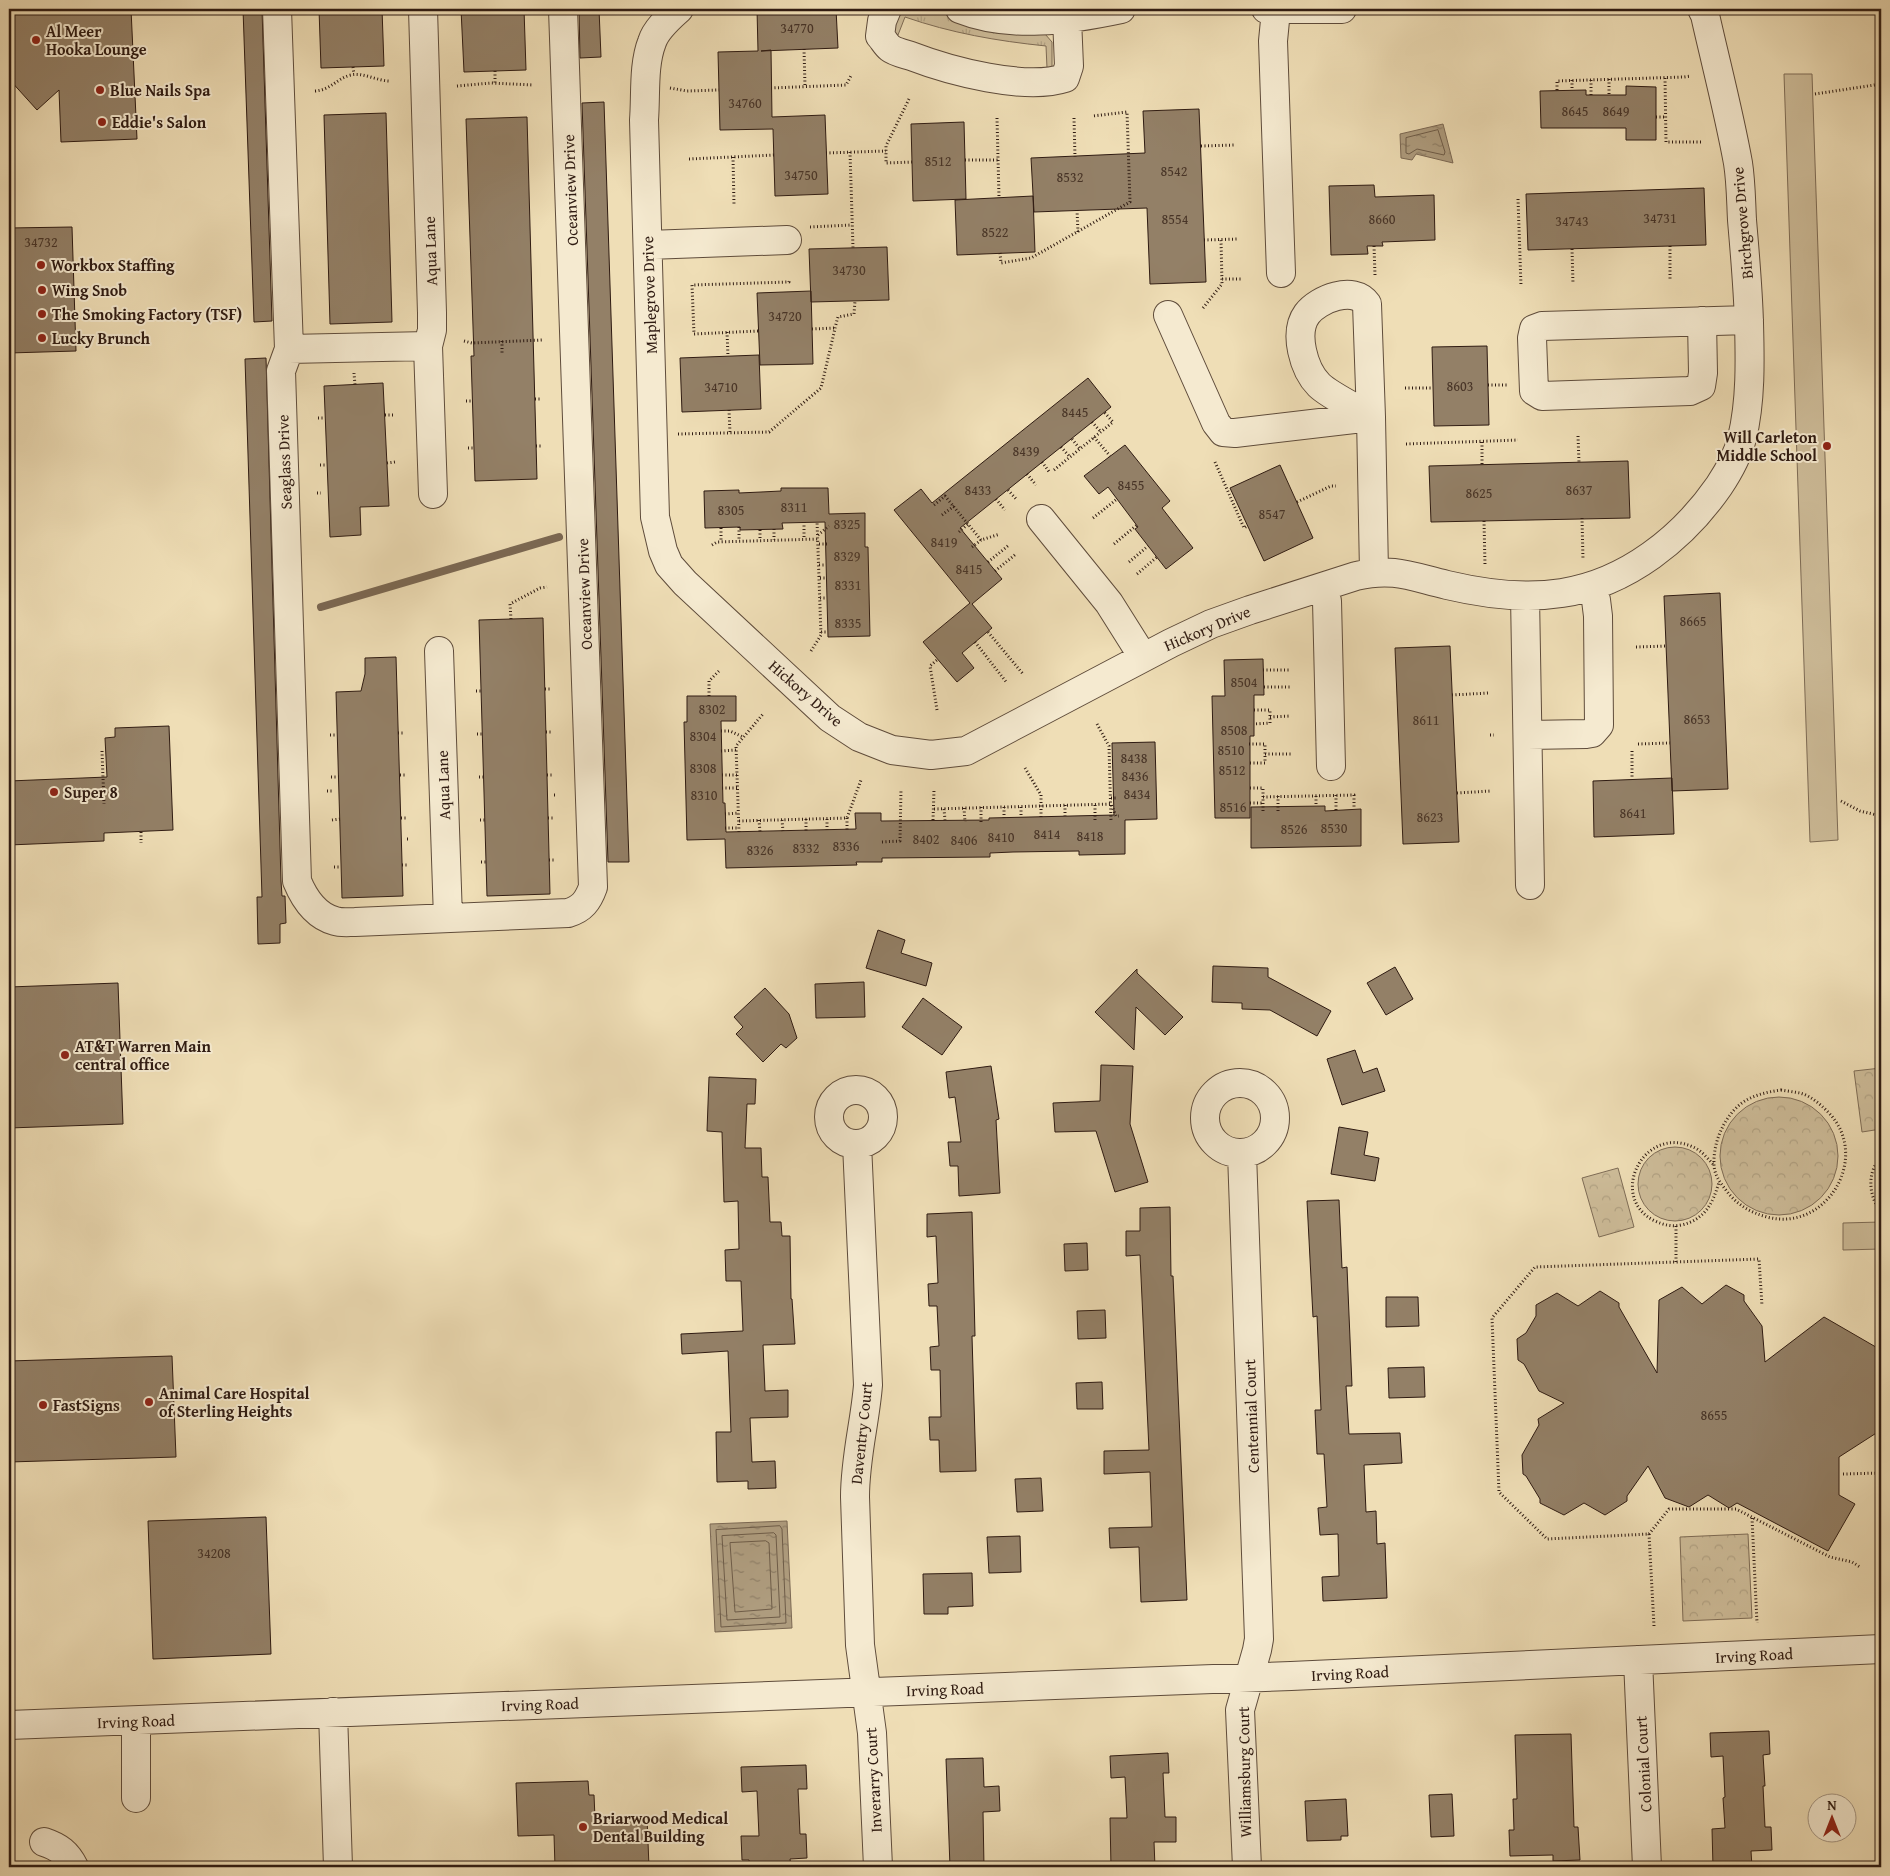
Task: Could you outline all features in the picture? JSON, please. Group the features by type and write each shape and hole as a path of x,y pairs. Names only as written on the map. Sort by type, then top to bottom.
{"street":[{"name":"Seaglass Drive","path":"277,9 289,349 280,371 297,881 301,892 316,910"},
{"name":"Aqua Lane","path":"423,9 432,322 428,346 433,494"},
{"name":"Oceanview Drive","path":"316,910 336,921 568,913 576,910 586,902 593,887 563,9"},
{"name":"Maplegrove Drive","path":"679,9 661,26 652,41 647,65 644,120 655,517 663,552 669,566 685,583"},
{"path":"887,9 882,21 880,36 890,48 929,63 1019,82 1052,82 1065,78 1069,66 1068,18"},
{"path":"960,9 999,19 1034,21 1068,18 1121,9"},
{"path":"1281,273 1271,9 1342,9"},
{"name":"Birchgrove Drive","path":"1702,9 1705,15 1738,165 1749,320 1747,411 1742,440"},
{"path":"648,245 797,234"},
{"path":"1168,316 1216,423 1223,432 1235,433 1371,417 1374,572"},
{"path":"1702,321 1703,373 1701,386 1690,391 1542,396 1534,391 1532,338 1534,329 1542,326 1702,321 1749,320"},
{"path":"289,349 428,346"},
{"name":"Hickory Drive","path":"685,583 830,718 859,738 892,750 931,755 966,751 1170,642 1218,621 1250,610 1374,572 1406,574 1483,593 1526,596 1561,593 1587,576 1640,562 1672,540 1705,507 1730,470 1742,440"},
{"path":"1041,519 1110,603 1143,657"},
{"path":"1528,734 1586,734 1592,733 1599,725 1598,616 1596,600 1587,576"},
{"path":"1322,588 1327,601 1331,766"},
{"path":"1526,596 1530,885"},
{"name":"Aqua Lane","path":"439,651 448,918"},
{"name":"Daventry Court","path":"857,1144 868,1385 855,1472 855,1497 860,1645 866,1692"},
{"name":"Centennial Court","path":"1242,1153 1259,1640 1249,1678"},
{"name":"Irving Road","path":"9,1725 1249,1678 1881,1649"},
{"name":"Colonial Court","path":"1638,1660 1647,1867"},
{"name":"Williamsburg Court","path":"1247,1867 1240,1710 1249,1678"},
{"name":"Inverarry Court","path":"866,1692 872,1733 878,1867"},
{"path":"333,1712 338,1867"},
{"path":"136,1721 136,1798"},
{"path":"44,1842 58,1847 69,1857 74,1867"}],"path":[{"path":"804,49 805,86"},
{"path":"353,67 354,74"},
{"path":"495,71 496,84"},
{"path":"315,90 329,88 347,76 354,74 390,81"},
{"path":"772,88 846,85 852,74"},
{"path":"1558,90 1558,81 1691,76"},
{"path":"1665,78 1666,142 1702,142"},
{"path":"1572,80 1572,90"},
{"path":"1591,80 1591,95"},
{"path":"1609,80 1610,95"},
{"path":"1815,94 1881,84"},
{"path":"457,86 533,85"},
{"path":"667,88 688,91 718,90"},
{"path":"909,99 886,146 886,163 912,162"},
{"path":"1000,253 1001,262 1032,258 1130,202 1127,112 1092,116"},
{"path":"1656,117 1665,117"},
{"path":"997,118 999,197"},
{"path":"1074,118 1075,157"},
{"path":"1201,146 1236,145"},
{"path":"826,153 886,151"},
{"path":"850,152 853,248"},
{"path":"689,159 774,155"},
{"path":"733,157 734,205"},
{"path":"965,160 998,160"},
{"path":"1518,199 1521,286"},
{"path":"1077,210 1078,232"},
{"path":"797,234 852,225"},
{"path":"1204,240 1240,239"},
{"path":"1204,308 1222,284 1221,240"},
{"path":"1374,246 1374,275"},
{"path":"1670,246 1670,280"},
{"path":"1572,249 1573,284"},
{"path":"758,331 694,334 692,285 789,282 789,279"},
{"path":"1222,280 1241,279"},
{"path":"670,434 769,432 821,388 838,317 854,314 855,301"},
{"path":"812,329 835,328"},
{"path":"727,332 728,356"},
{"path":"464,341 472,343 542,340"},
{"path":"502,341 502,355"},
{"path":"1488,385 1516,384"},
{"path":"1405,388 1433,388"},
{"path":"535,399 541,399"},
{"path":"466,401 473,401"},
{"path":"730,410 730,433"},
{"path":"1054,470 1113,422 1104,412"},
{"path":"385,416 393,415"},
{"path":"318,418 325,418"},
{"path":"1092,422 1101,432"},
{"path":"1578,436 1579,462"},
{"path":"1094,437 1110,456"},
{"path":"1072,439 1080,448"},
{"path":"1406,444 1518,440"},
{"path":"1482,442 1482,465"},
{"path":"536,446 542,446"},
{"path":"1061,447 1070,457"},
{"path":"468,448 474,448"},
{"path":"387,463 395,462"},
{"path":"1042,462 1050,473"},
{"path":"1215,462 1244,528 1247,526"},
{"path":"320,466 327,465"},
{"path":"1027,474 1036,484"},
{"path":"1297,502 1331,486 1336,486"},
{"path":"1008,490 1017,500"},
{"path":"934,505 945,496 981,540"},
{"path":"996,499 1006,510"},
{"path":"1093,518 1117,499"},
{"path":"942,515 954,506"},
{"path":"1582,518 1587,576"},
{"path":"811,651 821,635 817,521"},
{"path":"1484,521 1485,568"},
{"path":"804,522 804,539"},
{"path":"959,532 968,524"},
{"path":"1114,544 1137,525"},
{"path":"712,545 721,542 818,537 829,526"},
{"path":"739,527 739,541"},
{"path":"721,528 721,542"},
{"path":"760,530 760,540"},
{"path":"774,530 774,540"},
{"path":"972,547 981,540 1000,534"},
{"path":"819,544 829,544"},
{"path":"988,562 1009,545"},
{"path":"1129,562 1148,546"},
{"path":"995,570 1016,554"},
{"path":"1137,574 1157,557"},
{"path":"819,565 826,565"},
{"path":"820,578 827,578"},
{"path":"511,619 510,604 540,588 547,588"},
{"path":"820,598 827,598"},
{"path":"821,632 828,632"},
{"path":"988,632 1023,674"},
{"path":"975,642 1007,683"},
{"path":"1636,647 1666,646"},
{"path":"937,710 930,666 938,659"},
{"path":"1263,670 1289,670"},
{"path":"709,696 709,681 719,671"},
{"path":"1264,688 1290,687"},
{"path":"545,689 550,689"},
{"path":"476,691 481,691"},
{"path":"1452,695 1488,693"},
{"path":"1254,710 1270,710 1270,724 1254,724"},
{"path":"725,828 739,830 736,746 763,714"},
{"path":"1270,717 1291,716"},
{"path":"1097,724 1111,751 1111,820"},
{"path":"721,731 730,731 743,737"},
{"path":"546,732 552,732"},
{"path":"398,733 404,733"},
{"path":"330,735 337,734"},
{"path":"477,734 483,734"},
{"path":"1638,744 1670,743"},
{"path":"1249,744 1264,744 1265,763 1250,763"},
{"path":"721,751 736,750"},
{"path":"102,751 104,804"},
{"path":"1632,751 1632,779"},
{"path":"1264,754 1292,754"},
{"path":"1025,768 1040,795 1042,817"},
{"path":"400,775 406,775"},
{"path":"547,775 553,775"},
{"path":"722,775 737,775"},
{"path":"331,777 338,777"},
{"path":"478,777 484,777"},
{"path":"847,830 847,818 861,780"},
{"path":"722,788 738,788"},
{"path":"1250,788 1263,788 1263,811"},
{"path":"882,842 900,841 900,789"},
{"path":"933,820 934,790"},
{"path":"1457,792 1491,791"},
{"path":"1336,795 1336,810"},
{"path":"1263,797 1354,795 1354,810"},
{"path":"1278,796 1278,811"},
{"path":"1316,796 1316,806"},
{"path":"1111,798 1118,798"},
{"path":"1841,802 1860,811 1881,816"},
{"path":"1250,803 1263,803"},
{"path":"934,809 1111,804"},
{"path":"1111,804 1116,816 1118,816"},
{"path":"1065,805 1065,816"},
{"path":"1095,805 1095,821"},
{"path":"1020,806 1020,817"},
{"path":"981,807 981,822"},
{"path":"1004,807 1004,818"},
{"path":"964,808 965,822"},
{"path":"944,809 945,820"},
{"path":"725,814 738,813"},
{"path":"401,818 407,818"},
{"path":"548,818 555,818"},
{"path":"739,820 847,818"},
{"path":"332,820 340,819"},
{"path":"806,819 806,831"},
{"path":"827,819 827,830"},
{"path":"480,820 485,820"},
{"path":"759,820 760,832"},
{"path":"782,820 783,831"},
{"path":"141,832 142,843"},
{"path":"549,860 556,860"},
{"path":"402,865 408,865"},
{"path":"334,867 341,867"},
{"path":"1781,1090 1801,1093 1819,1103 1834,1117 1843,1135 1846,1155 1842,1176 1833,1193 1818,1208 1798,1218 1776,1220 1754,1214 1736,1202 1719,1182 1714,1164 1718,1140 1726,1120 1741,1104 1761,1093 1781,1090"},
{"path":"1714,1164 1693,1147 1680,1143 1666,1143 1653,1148 1642,1157 1635,1169 1632,1183 1634,1196 1640,1209 1650,1219 1663,1225 1676,1226 1690,1223 1702,1216 1711,1206 1719,1182"},
{"path":"1881,1157 1872,1173 1870,1187 1873,1200 1881,1213"},
{"path":"1676,1226 1676,1262"},
{"path":"1649,1534 1547,1539 1499,1492 1492,1318 1535,1267 1759,1259 1762,1306"},
{"path":"1842,1474 1881,1473"},
{"path":"1654,1626 1649,1534 1669,1509 1736,1509 1830,1557 1852,1562 1860,1567"},
{"path":"1752,1518 1757,1622"}],"green space":[{"path":"902,9 930,9 976,25 1040,32 1045,34 1052,42 1052,67 1047,68 1046,46 974,36 905,17 898,35 893,36 892,31"},
{"path":"1784,74 1812,74 1838,840 1810,842"},
{"path":"1881,1068 1881,1129 1862,1132 1854,1071"},
{"path":"1779,1097 1802,1101 1821,1114 1834,1133 1838,1156 1834,1179 1821,1198 1802,1211 1779,1215 1756,1211 1737,1198 1724,1179 1720,1156 1724,1133 1737,1114 1756,1101"},
{"path":"1675,1147 1689,1150 1701,1158 1709,1170 1712,1184 1709,1198 1701,1210 1689,1218 1675,1221 1661,1218 1649,1210 1641,1198 1638,1184 1641,1170 1649,1158 1661,1150"},
{"path":"1618,1168 1634,1227 1599,1237 1582,1178"},
{"path":"1881,1222 1881,1249 1843,1250 1843,1223"},
{"path":"1748,1534 1752,1618 1683,1621 1680,1537"}],"water":[{"path":"1443,124 1453,163 1416,154 1412,160 1401,158 1400,134"},
{"path":"787,1521 792,1628 715,1632 710,1524"}],"building":[{"path":"9,9 131,9 137,139 61,142 59,90 37,110 9,79"},
{"path":"243,9 262,9 272,321 254,322"},
{"path":"319,9 382,9 384,66 321,68"},
{"path":"461,9 524,9 526,70 464,72"},
{"path":"579,9 599,9 601,57 580,58"},
{"path":"757,9 836,9 838,48 771,51 772,117 825,115 828,194 775,196 773,129 720,130 718,52 758,51"},
{"path":"1626,86 1656,87 1656,140 1626,140 1626,128 1541,128 1540,91 1586,90 1586,95 1626,95"},
{"path":"604,102 629,862 608,862 582,103"},
{"path":"1199,109 1206,282 1150,284 1147,208 1034,212 1031,158 1145,153 1143,111"},
{"path":"386,113 392,322 330,324 324,115"},
{"path":"527,117 537,479 475,481 471,356 474,356 466,119"},
{"path":"964,122 966,199 913,201 911,124"},
{"path":"1374,185 1375,197 1434,195 1435,240 1382,242 1383,246 1367,246 1368,254 1331,255 1329,186"},
{"path":"1704,188 1706,245 1528,250 1526,194"},
{"path":"1033,196 1035,252 957,255 955,200"},
{"path":"72,227 76,351 9,353 9,228"},
{"path":"887,247 889,300 811,302 809,249"},
{"path":"811,291 813,364 760,365 757,293"},
{"path":"1487,346 1489,425 1434,426 1432,347"},
{"path":"759,355 761,409 682,412 680,358"},
{"path":"266,358 281,881 282,896 285,896 286,923 280,924 280,943 258,944 257,897 262,897 245,359"},
{"path":"1088,378 1111,407 960,528 1002,579 972,604 992,628 962,653 974,668 957,682 923,642 970,603 894,510 921,489 932,503"},
{"path":"383,383 389,506 360,507 361,535 330,537 324,386"},
{"path":"1125,445 1170,501 1162,508 1193,548 1166,569 1135,529 1138,527 1108,487 1099,494 1084,476"},
{"path":"1628,461 1630,518 1431,522 1429,466"},
{"path":"1280,465 1313,538 1264,561 1230,488"},
{"path":"781,488 828,488 829,514 865,513 865,547 868,547 870,636 828,637 825,522 782,523 783,529 740,530 740,527 705,528 704,491 739,490 739,493 781,491"},
{"path":"1720,593 1728,789 1672,791 1664,596"},
{"path":"543,618 550,894 487,896 479,620"},
{"path":"1450,646 1459,842 1403,844 1395,648"},
{"path":"396,657 403,896 342,898 336,692 361,691 365,674 365,658"},
{"path":"1263,659 1264,695 1254,695 1254,736 1250,736 1250,818 1215,818 1212,696 1225,696 1224,660"},
{"path":"687,696 736,696 736,721 721,721 723,803 725,803 726,832 856,829 855,813 881,813 881,821 989,820 989,818 1114,815 1112,743 1155,742 1157,819 1125,820 1125,854 1079,855 1079,851 1013,852 990,853 990,857 882,858 882,862 856,862 857,865 726,868 725,839 687,840 684,722 687,722"},
{"name":"Super 8","path":"169,726 173,830 104,833 104,841 9,845 9,781 107,777 105,738 115,737 115,728"},
{"path":"1672,778 1674,834 1594,837 1593,781"},
{"path":"1325,806 1325,811 1361,809 1361,846 1251,848 1251,807"},
{"path":"878,930 905,940 901,953 932,963 926,986 866,968"},
{"path":"1213,966 1268,968 1268,977 1331,1011 1317,1036 1270,1010 1242,1009 1242,1003 1212,1002"},
{"path":"1395,967 1413,999 1386,1015 1367,983"},
{"path":"1137,969 1137,973 1183,1017 1165,1035 1136,1007 1134,1050 1095,1012"},
{"path":"864,982 865,1017 816,1018 815,984"},
{"name":"AT&T Warren Main central office","path":"118,983 123,1124 9,1128 9,987"},
{"path":"765,988 789,1014 797,1038 786,1048 781,1044 763,1062 736,1034 743,1027 734,1017"},
{"path":"923,998 962,1027 942,1055 902,1027"},
{"path":"1355,1050 1363,1073 1377,1068 1385,1091 1342,1105 1327,1059"},
{"path":"1101,1065 1133,1066 1130,1124 1148,1182 1115,1192 1096,1131 1055,1132 1053,1103 1100,1101"},
{"path":"991,1066 999,1119 996,1120 1000,1193 959,1196 958,1166 950,1166 948,1142 961,1142 955,1097 949,1098 946,1072"},
{"path":"709,1077 756,1079 755,1104 747,1104 745,1148 761,1148 762,1177 768,1177 770,1222 781,1222 782,1236 790,1236 791,1299 795,1344 763,1345 765,1391 788,1390 788,1417 750,1418 752,1462 775,1461 776,1488 748,1489 748,1481 717,1482 716,1432 731,1432 728,1351 682,1354 681,1334 743,1331 741,1281 726,1281 725,1250 739,1249 738,1201 724,1202 722,1132 707,1131"},
{"path":"1339,1127 1368,1132 1364,1155 1379,1158 1375,1181 1331,1174"},
{"path":"1339,1200 1342,1268 1347,1267 1352,1386 1346,1386 1349,1434 1400,1433 1402,1463 1364,1465 1366,1512 1376,1511 1377,1544 1385,1543 1387,1598 1323,1601 1322,1577 1339,1576 1338,1534 1320,1535 1318,1508 1327,1507 1324,1454 1317,1454 1315,1410 1321,1410 1317,1316 1313,1317 1307,1201"},
{"path":"1170,1207 1171,1276 1173,1276 1187,1600 1141,1602 1139,1547 1110,1548 1109,1528 1152,1527 1150,1472 1104,1474 1104,1451 1149,1450 1140,1255 1126,1256 1126,1231 1140,1231 1140,1208"},
{"path":"972,1212 975,1336 972,1336 976,1471 940,1472 939,1440 930,1440 929,1417 941,1417 940,1370 931,1370 930,1347 939,1346 937,1306 929,1306 928,1284 938,1283 936,1236 927,1237 927,1214"},
{"path":"1087,1243 1088,1270 1065,1271 1064,1244"},
{"path":"1726,1285 1744,1295 1744,1301 1762,1326 1765,1362 1824,1317 1881,1350 1881,1430 1839,1457 1839,1495 1855,1504 1828,1551 1737,1503 1729,1508 1708,1495 1689,1507 1665,1498 1648,1466 1627,1496 1627,1501 1605,1515 1584,1503 1564,1515 1540,1503 1540,1499 1523,1474 1522,1455 1539,1425 1538,1419 1564,1403 1539,1391 1524,1364 1518,1360 1517,1339 1526,1333 1536,1316 1536,1305 1557,1293 1578,1306 1600,1291 1619,1303 1619,1307 1657,1373 1659,1300 1682,1287 1702,1304"},
{"path":"1386,1297 1418,1297 1419,1326 1386,1327"},
{"path":"1105,1310 1106,1338 1078,1339 1077,1311"},
{"path":"172,1356 176,1457 9,1462 9,1361"},
{"path":"1424,1367 1425,1397 1389,1398 1388,1368"},
{"path":"1102,1382 1103,1409 1077,1409 1076,1383"},
{"path":"1041,1478 1043,1511 1017,1512 1015,1479"},
{"path":"266,1517 271,1654 153,1659 148,1521"},
{"path":"1020,1536 1021,1572 989,1573 987,1537"},
{"path":"972,1573 973,1606 948,1607 948,1614 924,1614 923,1574"},
{"path":"1769,1731 1770,1754 1763,1755 1765,1786 1763,1786 1765,1827 1771,1827 1772,1850 1751,1851 1752,1867 1713,1867 1712,1829 1725,1828 1723,1798 1725,1797 1723,1756 1711,1757 1710,1733"},
{"path":"1571,1734 1574,1827 1578,1827 1580,1860 1553,1861 1553,1855 1510,1856 1509,1830 1514,1830 1513,1799 1517,1799 1515,1735"},
{"path":"1168,1753 1169,1773 1163,1773 1165,1817 1176,1817 1176,1842 1154,1842 1155,1867 1111,1867 1110,1818 1127,1818 1125,1777 1111,1778 1110,1756"},
{"path":"983,1758 984,1787 999,1786 1000,1811 983,1812 984,1867 950,1867 946,1759"},
{"path":"806,1765 807,1789 798,1789 800,1834 806,1834 807,1858 790,1859 791,1867 750,1867 749,1860 742,1860 741,1836 759,1836 757,1791 742,1792 741,1767"},
{"name":"Briarwood Medical Dental Building","path":"588,1781 589,1795 594,1795 595,1818 647,1817 649,1867 555,1867 554,1835 518,1836 516,1783"},
{"path":"1452,1794 1454,1836 1431,1837 1429,1795"},
{"path":"1346,1799 1348,1836 1341,1836 1341,1840 1307,1841 1305,1801"}],"waterway":[{"path":"321,607 559,537"}],"place":[{"name":"Al Meer Hooka Lounge","path":"36,40"},
{"name":"Blue Nails Spa","path":"100,90"},
{"name":"Eddie's Salon","path":"102,122"},
{"name":"Workbox Staffing","path":"41,265"},
{"name":"Wing Snob","path":"42,290"},
{"name":"The Smoking Factory (TSF)","path":"42,314"},
{"name":"Lucky Brunch","path":"42,338"},
{"name":"Will Carleton Middle School","path":"1827,446"},
{"name":"Super 8","path":"54,792"},
{"name":"AT&T Warren Main central office","path":"65,1055"},
{"name":"Animal Care Hospital of Sterling Heights","path":"149,1402"},
{"name":"FastSigns","path":"43,1405"},
{"name":"Briarwood Medical Dental Building","path":"583,1827"}]}
